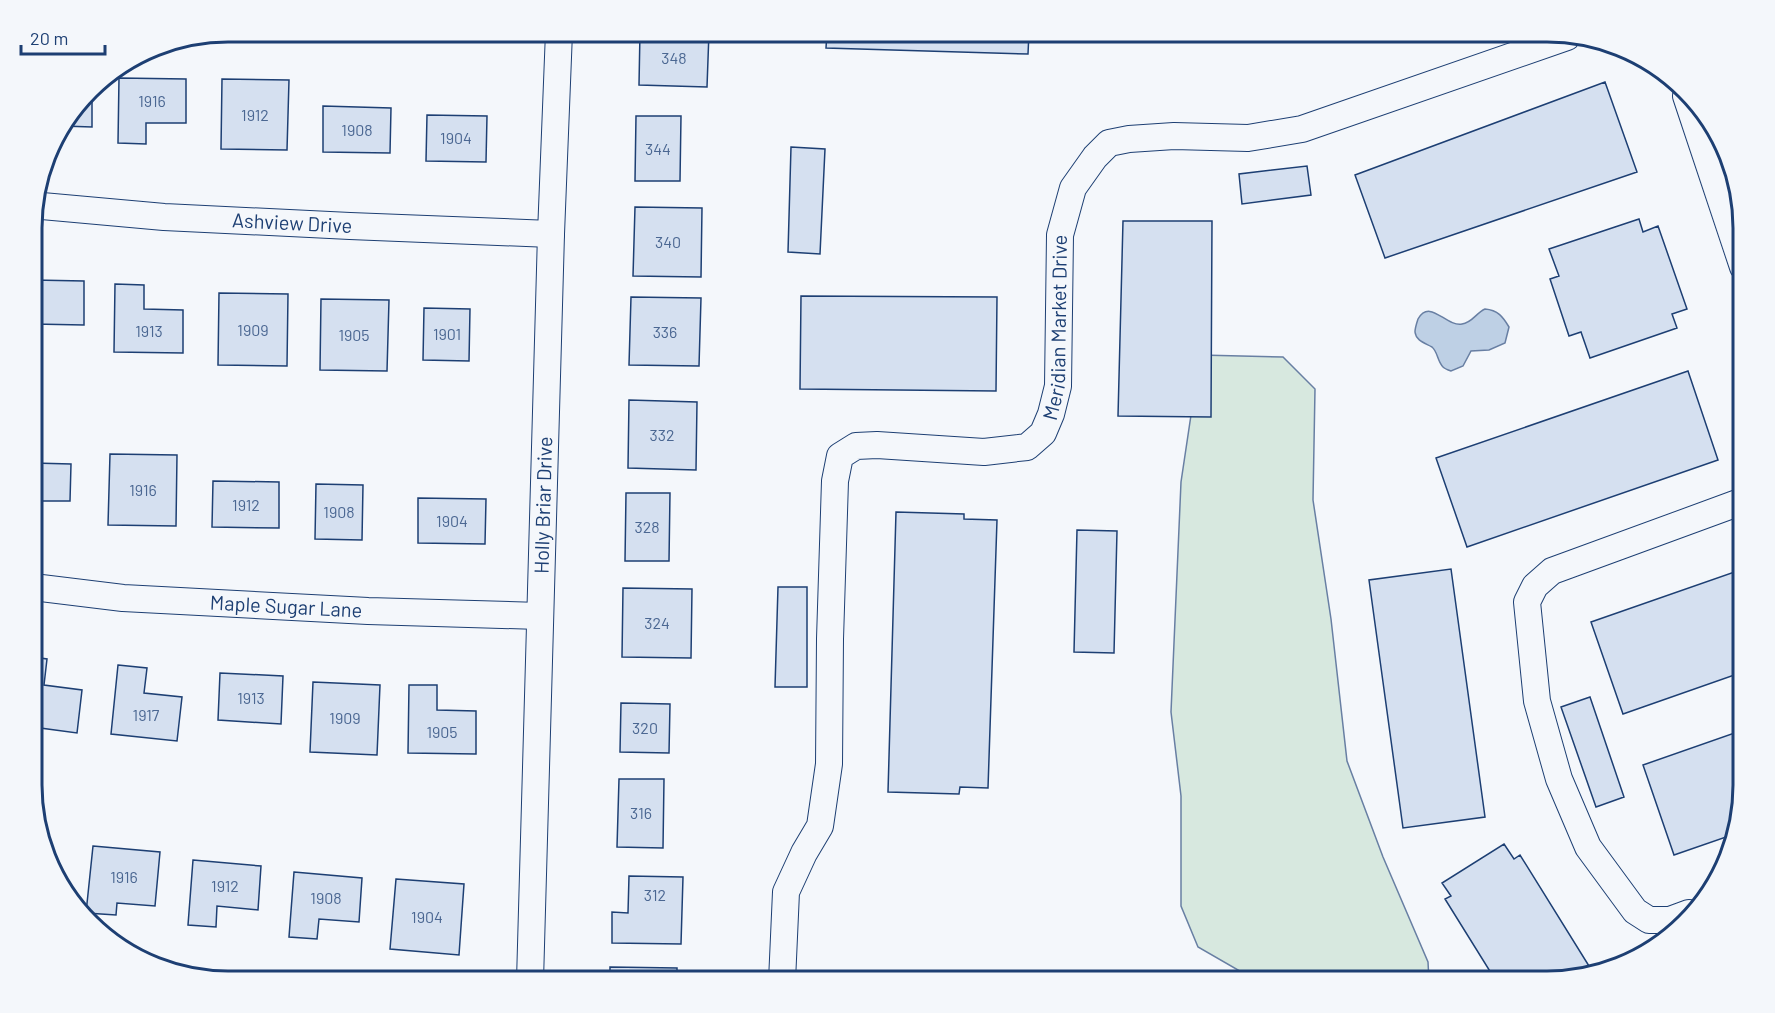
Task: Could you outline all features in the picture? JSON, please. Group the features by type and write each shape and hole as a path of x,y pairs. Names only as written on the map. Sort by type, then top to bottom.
{"street":[{"name":"Holly Briar Drive","path":"530,971 559,42"},
{"name":"Meridian Market Drive","path":"782,971 786,892 804,853 820,826 829,764 835,481 840,456 856,446 877,444 984,452 1027,447 1043,433 1051,414 1058,386 1060,235 1073,188 1095,157 1109,143 1129,139 1174,136 1248,138 1302,129 1552,42"},
{"path":"1691,110 1733,231"},
{"name":"Ashview Drive","path":"44,206 164,217 551,234"},
{"path":"1678,917 1670,920 1649,920 1635,911 1588,847 1559,779 1537,701 1527,602 1535,586 1552,571 1733,505"},
{"name":"Maple Sugar Lane","path":"42,588 135,598 368,611 540,616"}],"shaded area":[{"path":"1200,355 1283,357 1315,389 1313,500 1331,619 1347,761 1383,857 1428,962 1428,971 1240,971 1198,947 1181,906 1181,796 1171,712 1181,482"}],"water":[{"path":"1485,309 1493,311 1505,320 1509,327 1505,343 1489,350 1471,351 1463,366 1451,371 1445,368 1441,365 1432,347 1417,338 1415,331 1418,319 1423,313 1433,312 1450,322 1462,324 1469,322"}],"building":[{"path":"640,42 709,42 707,87 639,85"},
{"path":"826,42 1029,42 1028,54 826,48"},
{"path":"119,78 186,79 186,123 146,123 146,144 118,143"},
{"path":"222,79 289,80 287,150 221,149"},
{"path":"1605,82 1637,172 1385,258 1355,175"},
{"path":"92,101 92,127 73,126"},
{"path":"323,106 391,108 390,153 323,152"},
{"path":"427,115 487,116 486,162 426,161"},
{"path":"636,116 681,116 680,181 635,181"},
{"path":"791,147 825,149 820,254 788,252"},
{"path":"1307,166 1311,195 1242,204 1239,174"},
{"path":"635,207 702,208 701,277 633,276"},
{"path":"1639,219 1643,232 1658,226 1687,309 1672,314 1677,328 1590,358 1581,332 1569,336 1550,279 1559,276 1549,249"},
{"path":"1123,221 1212,221 1211,417 1118,416"},
{"path":"42,280 84,281 84,325 42,324"},
{"path":"115,284 144,285 144,309 183,310 183,353 114,352"},
{"path":"219,293 288,294 287,366 218,365"},
{"path":"801,296 997,297 996,391 800,389"},
{"path":"631,297 701,298 699,366 629,365"},
{"path":"321,299 389,300 387,371 320,370"},
{"path":"424,308 470,309 469,361 423,360"},
{"path":"1688,371 1718,460 1467,547 1436,458"},
{"path":"629,400 697,402 696,470 628,468"},
{"path":"110,454 177,455 176,526 108,525"},
{"path":"42,463 71,464 70,501 42,501"},
{"path":"213,481 279,482 279,528 212,527"},
{"path":"316,484 363,485 362,540 315,539"},
{"path":"626,493 670,493 669,561 625,561"},
{"path":"418,498 486,499 485,544 418,543"},
{"path":"896,512 964,514 964,519 997,520 988,788 960,787 959,794 888,792"},
{"path":"1077,530 1117,531 1114,653 1074,652"},
{"path":"1451,569 1485,817 1403,828 1369,580"},
{"path":"1733,572 1733,676 1623,714 1591,622"},
{"path":"778,587 807,587 807,687 775,687"},
{"path":"623,588 692,589 691,658 622,657"},
{"path":"42,658 47,659 44,685 82,690 77,733 42,728"},
{"path":"118,665 147,668 144,693 182,697 177,741 111,734"},
{"path":"220,673 283,676 281,724 218,720"},
{"path":"313,682 380,685 377,755 310,752"},
{"path":"409,685 437,685 437,710 476,711 476,754 408,753"},
{"path":"1590,697 1624,797 1596,807 1561,707"},
{"path":"621,703 670,704 669,753 620,752"},
{"path":"1733,734 1733,797 1726,837 1674,855 1643,765"},
{"path":"619,779 664,779 663,848 617,847"},
{"path":"1504,844 1514,859 1520,855 1589,966 1559,971 1490,971 1445,899 1451,896 1442,883"},
{"path":"93,846 160,852 155,906 117,903 116,915 94,914 87,906"},
{"path":"193,860 261,866 258,910 217,906 216,927 188,925"},
{"path":"294,872 362,878 359,922 319,919 317,939 289,937"},
{"path":"629,876 683,877 681,944 612,943 612,912 628,913"},
{"path":"396,879 464,884 459,955 390,949"},
{"path":"610,967 677,968 677,971 610,971"}]}
